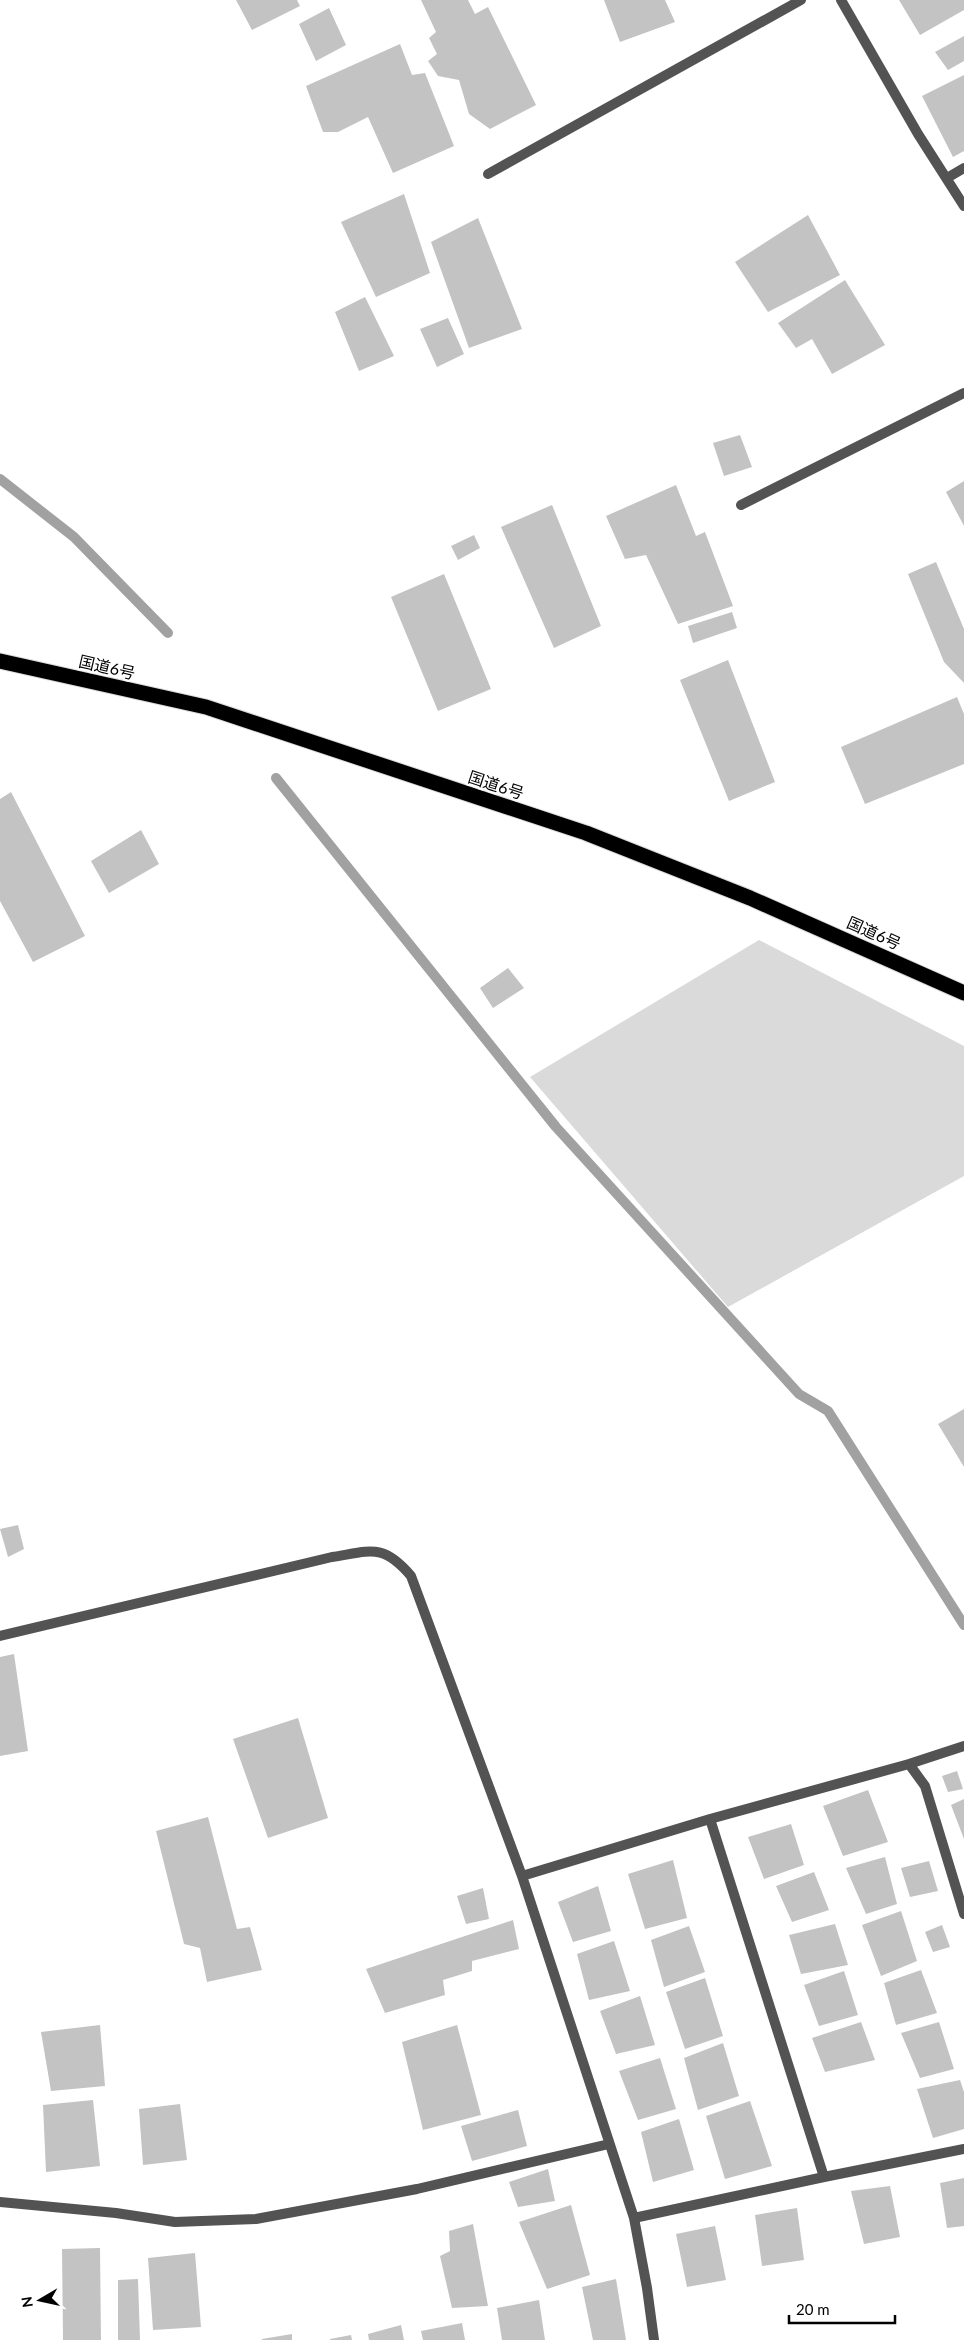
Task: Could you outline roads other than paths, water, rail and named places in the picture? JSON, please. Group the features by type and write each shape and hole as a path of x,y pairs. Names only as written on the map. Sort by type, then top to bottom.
{"highway":[{"name":"国道6号","path":"0,661 206,708 586,833 750,898 964,994"}],"street":[{"path":"488,174 801,0"},
{"path":"841,0 908,118 964,206"},
{"path":"946,178 964,168"},
{"path":"740,505 964,393"},
{"path":"0,1636 332,1557 380,1552 397,1559 411,1576 522,1876 634,2218 647,2288 654,2340"},
{"path":"522,1876 710,1819 909,1764 964,1746"},
{"path":"909,1764 925,1786 964,1914"},
{"path":"710,1819 824,2176"},
{"path":"0,2202 116,2213 175,2222 256,2219 417,2189 609,2144"},
{"path":"634,2218 824,2176 964,2149"}],"waterway":[{"path":"0,479 74,537 168,633"},
{"path":"276,778 556,1127 799,1394 828,1411 964,1625"}]}
